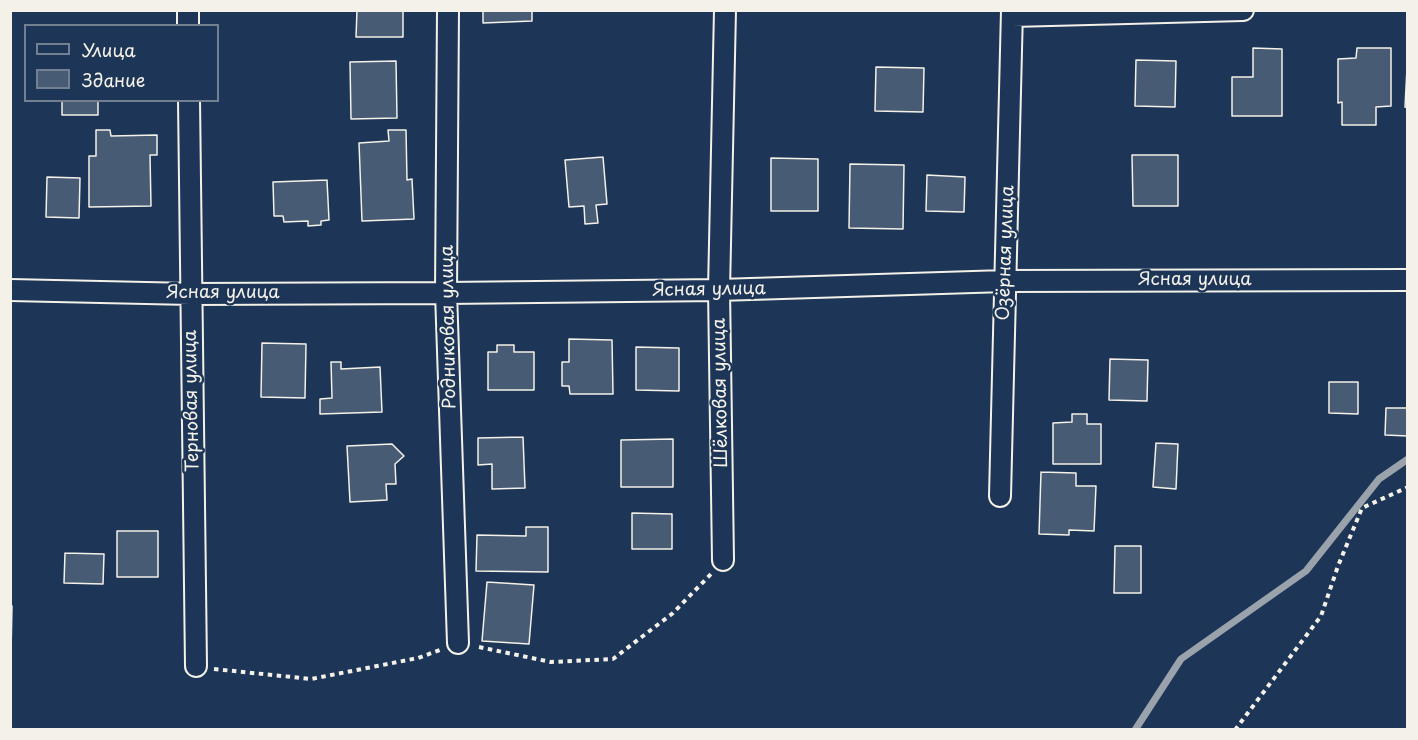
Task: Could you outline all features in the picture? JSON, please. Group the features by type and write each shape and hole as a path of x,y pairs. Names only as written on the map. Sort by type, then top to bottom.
{"street":[{"name":"Родниковая улица","path":"448,10 446,293 458,643"},
{"name":"Шёлковая улица","path":"723,560 719,290 725,10"},
{"path":"1012,13 1243,10"},
{"name":"Озёрная улица","path":"1000,496 1012,13"},
{"name":"Терновая улица","path":"189,102 196,666"},
{"name":"Ясная улица","path":"10,290 191,294 446,293 719,290 1005,281 1407,280"}],"path":[{"path":"1235,729 1321,616 1338,566 1362,508 1407,487"},
{"path":"196,666 311,679 418,658 458,643 551,662 614,658 673,613 723,560"}],"building":[{"path":"357,10 403,10 403,37 356,37"},
{"path":"483,10 532,10 532,21 483,23"},
{"path":"1253,48 1282,49 1282,116 1232,116 1232,77 1253,77"},
{"path":"1357,48 1391,48 1391,106 1376,107 1376,125 1342,125 1342,102 1338,103 1338,59 1356,58"},
{"path":"1136,60 1176,61 1175,107 1135,106"},
{"path":"396,61 397,118 351,119 350,62"},
{"path":"876,67 924,68 923,112 875,111"},
{"path":"1408,68 1408,108 1405,107"},
{"path":"62,102 98,102 98,115 62,115"},
{"path":"96,130 110,130 111,136 157,135 157,155 150,155 151,206 89,207 89,156 96,156"},
{"path":"388,130 406,130 407,180 412,179 414,219 362,221 359,143 389,141"},
{"path":"1132,155 1178,155 1178,206 1133,206"},
{"path":"603,157 607,204 596,205 598,223 585,224 584,206 569,207 565,160"},
{"path":"771,158 818,159 818,211 771,211"},
{"path":"850,164 904,165 903,229 849,228"},
{"path":"927,175 965,177 964,212 926,211"},
{"path":"47,177 80,178 79,218 46,217"},
{"path":"327,180 329,220 321,221 321,225 308,226 308,221 284,222 283,216 274,216 273,182"},
{"path":"569,339 612,340 613,394 570,394 569,386 562,386 562,362 569,362"},
{"path":"262,343 306,344 305,398 261,397"},
{"path":"497,345 514,345 514,352 534,352 534,390 488,390 488,352 497,352"},
{"path":"636,347 679,348 679,391 636,390"},
{"path":"1110,359 1148,360 1147,401 1109,400"},
{"path":"331,362 341,362 341,369 380,367 382,412 320,414 320,399 332,398"},
{"path":"1329,382 1358,382 1358,414 1329,413"},
{"path":"1386,408 1408,408 1408,436 1385,435"},
{"path":"1072,414 1087,414 1087,424 1101,424 1101,464 1053,464 1053,423 1072,422"},
{"path":"523,437 525,488 492,489 492,464 478,465 478,438"},
{"path":"673,439 673,487 621,487 621,440"},
{"path":"1156,443 1178,444 1176,489 1153,487"},
{"path":"392,444 404,456 395,464 396,484 386,484 387,500 350,502 347,446"},
{"path":"1041,472 1076,473 1076,486 1096,486 1094,531 1069,530 1069,535 1039,534"},
{"path":"632,513 672,514 672,549 632,549"},
{"path":"526,527 548,527 548,572 476,571 477,535 526,536"},
{"path":"117,531 158,531 158,577 117,577"},
{"path":"1115,546 1141,546 1141,593 1114,593"},
{"path":"65,553 104,554 103,584 64,583"},
{"path":"487,582 534,585 529,644 482,641"},
{"path":"10,606 12,606 11,653 10,653"}],"waterway":[{"path":"1135,730 1181,659 1306,571 1379,479 1408,459"}]}
